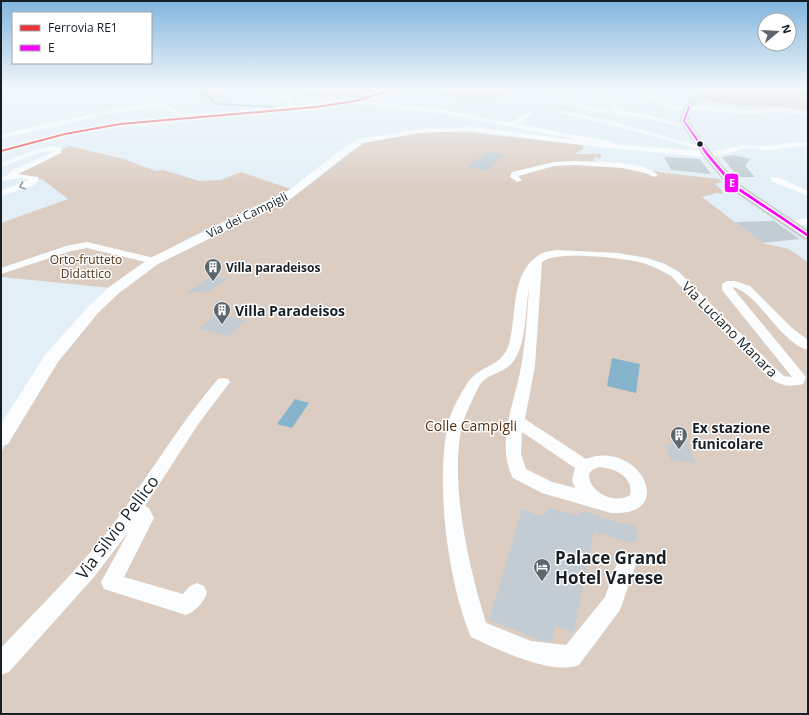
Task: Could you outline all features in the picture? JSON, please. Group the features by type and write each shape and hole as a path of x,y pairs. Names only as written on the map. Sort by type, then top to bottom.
{"main road":[{"path":"685,122 705,151 734,186 808,236"}],"street":[{"path":"1,136 66,122"},
{"path":"503,122 612,144 619,147"},
{"path":"609,122 705,151 726,152 743,147 769,148 796,144 808,145"},
{"path":"672,122 687,126"},
{"name":"Via dei Campigli","path":"1,439 51,360 74,332 114,290 154,261 279,201 296,190 353,145 371,138 419,131 472,130 619,147 705,151"},
{"path":"1,165 42,150 54,148 60,150 59,152 1,179"},
{"path":"518,180 514,177 515,174 527,173 540,167 553,164 570,163 630,168 649,172 654,175"},
{"path":"1,194 31,183 35,179 24,176 10,176"},
{"path":"774,179 808,194"},
{"path":"790,224 808,221"},
{"path":"1,271 69,248 87,245 154,261"},
{"name":"Via Luciano Manara","path":"537,261 548,254 556,253 626,256 659,265 675,274 770,371 781,380 791,383 798,382 800,377 726,288 728,284 735,284 746,288 788,331 808,346"},
{"path":"537,261 528,366 517,421 514,454 519,473 548,488 615,506 624,506 637,499 640,493 640,486 631,472 615,463 598,461 584,466 580,472 582,486 596,500"},
{"path":"537,261 529,269 526,277 516,341 512,354 504,365 478,377 468,394 456,425 451,465 456,533 478,630 531,652 571,657 613,603 626,564"},
{"name":"Via Silvio Pellico","path":"1,664 97,559 132,512 204,403 223,382"},
{"path":"517,421 584,466"},
{"name":"Via Silvio Pellico","path":"132,512 143,513 145,518 111,582 186,604 197,593"}],"green space":[{"name":"Colle Campigli","path":"455,131 583,145 583,149 575,154 602,154 600,158 594,157 594,161 665,173 719,179 722,182 715,184 723,191 721,191 723,194 717,193 702,197 762,243 789,249 808,262 808,714 1,714 1,453 36,389 97,310 158,260 301,191 365,142 423,132"},
{"path":"69,146 124,159 156,171 163,170 200,181 220,180 241,172 291,189 185,240 153,258 86,243 1,270 1,223 68,199 42,179 35,181 10,176"},
{"name":"Orto-frutteto Didattico","path":"87,246 151,260 112,288 1,277 1,273"}],"water":[{"path":"612,358 640,364 636,393 607,386"},
{"path":"295,399 309,403 292,428 277,424"}],"building":[{"path":"487,152 505,155 487,171 467,167"},
{"path":"734,155 750,159 745,166 755,177 738,177 722,157"},
{"path":"664,157 700,159 711,174 671,170"},
{"path":"774,221 800,239 762,243 735,222"},
{"name":"Villa paradeisos","path":"212,276 227,279 208,291 186,293"},
{"name":"Villa Paradeisos","path":"217,314 245,320 229,336 199,329"},
{"name":"Ex stazione funicolare","path":"671,440 687,441 695,463 671,460 666,445 672,446"},
{"name":"Palace Grand Hotel Varese","path":"550,508 576,515 585,511 619,523 627,523 635,526 637,532 637,540 632,543 594,532 574,632 555,626 552,642 539,640 489,620 522,509 541,516"}],"rail line":[{"name":"RE1","path":"1,151 65,134 120,124 139,122"}],"transit line":[{"name":"E","path":"685,122 707,154 734,186 808,236"}],"place":[{"name":"Villa paradeisos","path":"213,282"},
{"name":"Villa Paradeisos","path":"222,325"},
{"name":"Ex stazione funicolare","path":"679,450"},
{"name":"Palace Grand Hotel Varese","path":"542,582"}]}
